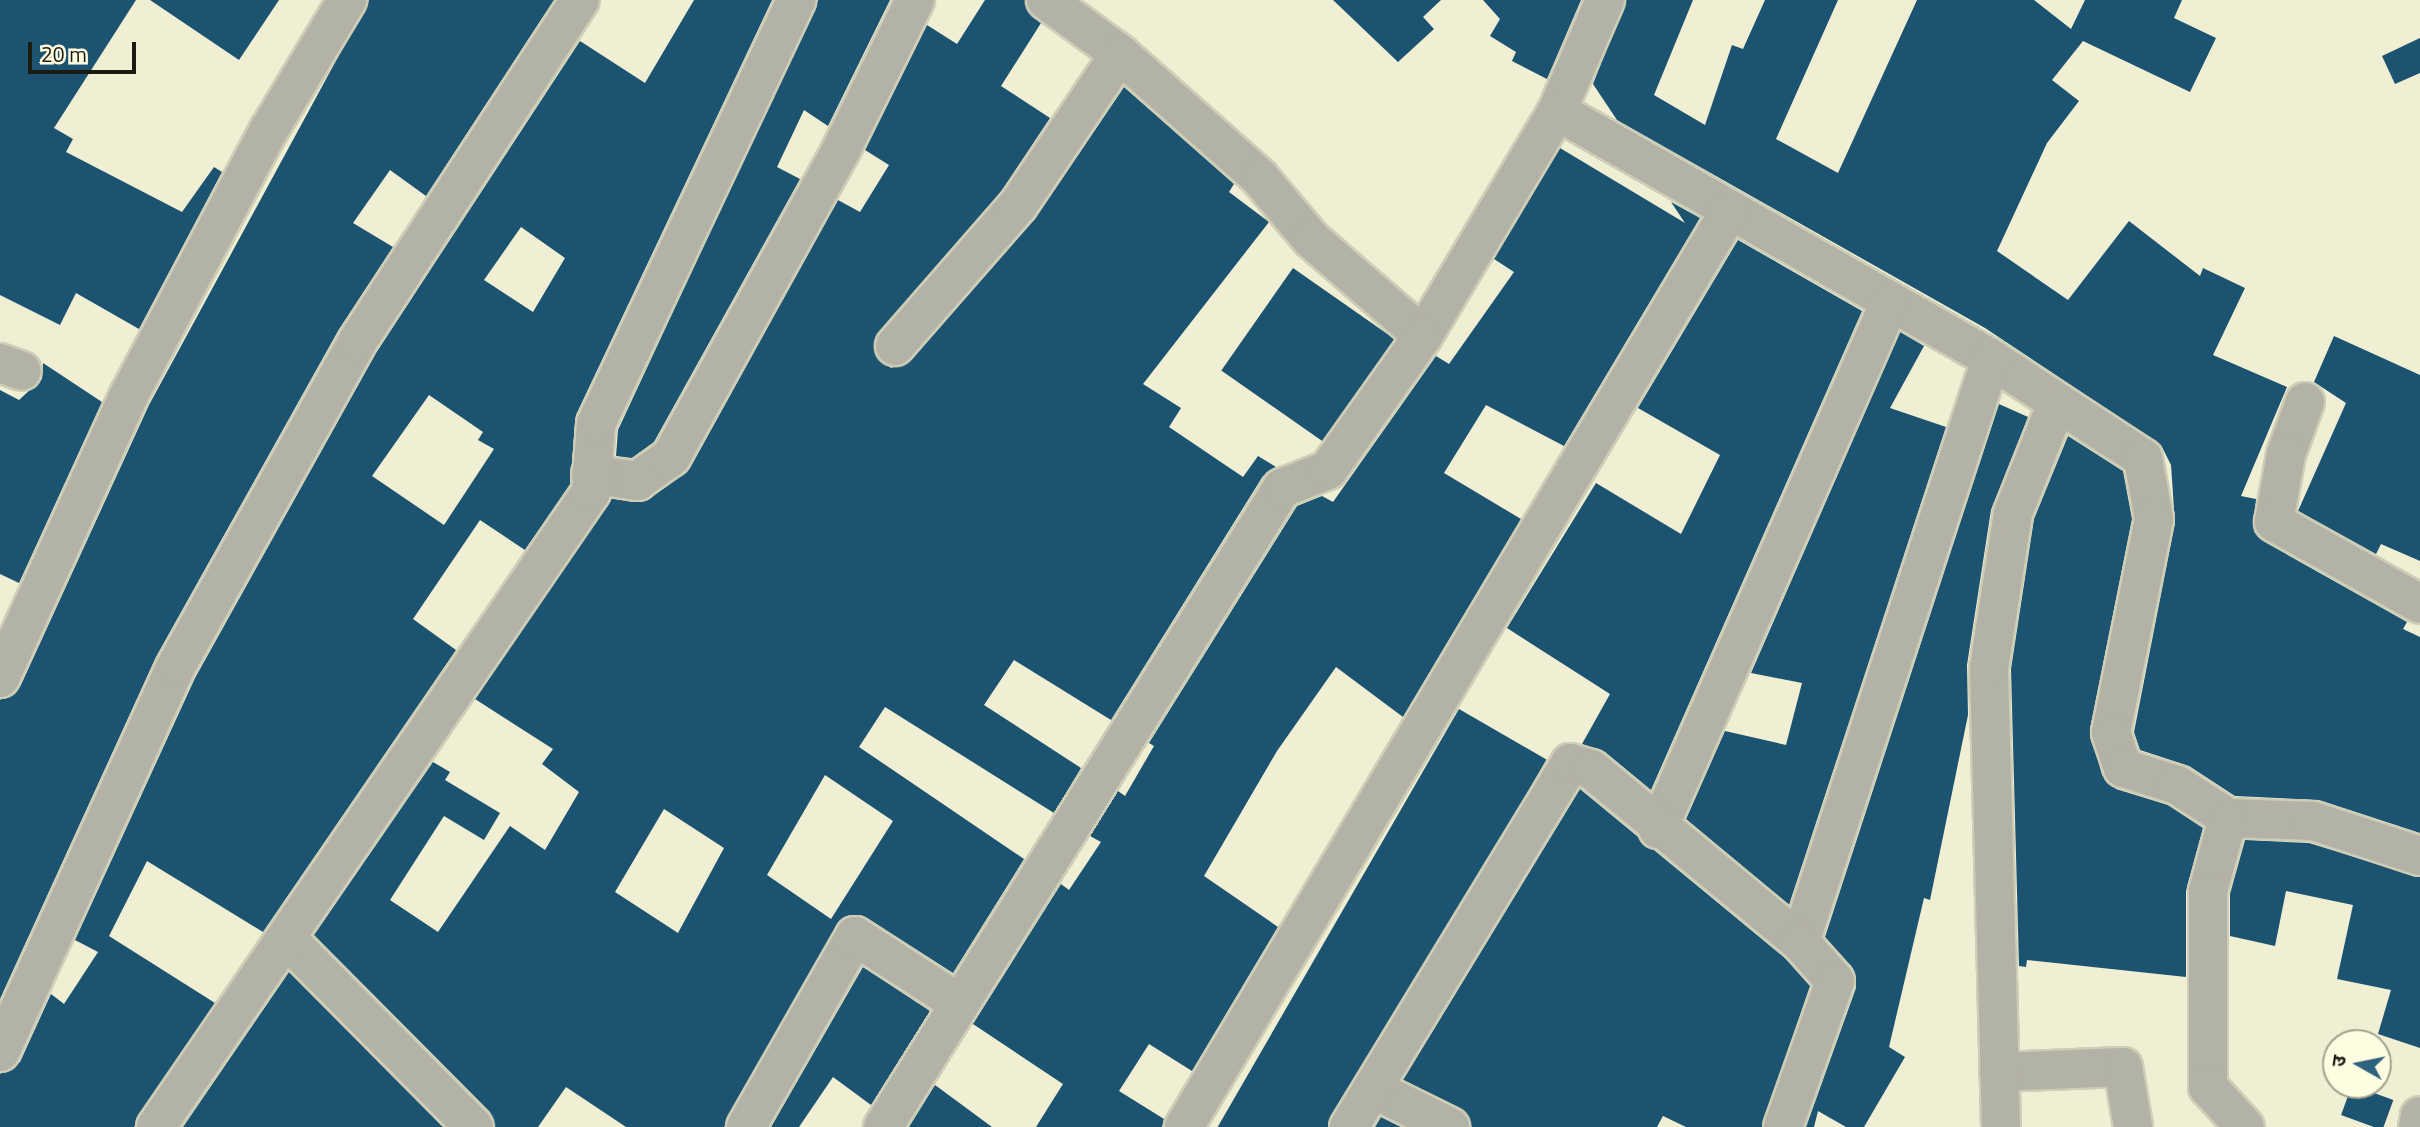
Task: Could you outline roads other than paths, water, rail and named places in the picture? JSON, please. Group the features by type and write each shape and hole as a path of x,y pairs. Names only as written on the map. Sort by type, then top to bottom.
{"street":[{"path":"0,678 130,395 269,130 347,0"},
{"path":"0,1052 182,656 357,342 580,0"},
{"path":"156,1127 591,492 596,424 796,0"},
{"path":"591,474 637,481 671,457 841,150 915,0"},
{"path":"1046,0 1120,54 1259,177 1311,239 1423,336"},
{"path":"883,1127 1282,488 1328,470 1423,336 1557,111 1605,0"},
{"path":"895,346 1018,205 1120,54"},
{"path":"1557,111 1991,359 2143,458 2154,519 2111,733 2123,768 2177,785 2228,818 2313,821 2420,856"},
{"path":"1184,1127 1730,209"},
{"path":"1658,829 1890,302"},
{"path":"1800,942 1991,359"},
{"path":"2305,402 2286,454 2274,522 2420,604"},
{"path":"2001,1127 1989,668 2013,513 2057,403"},
{"path":"1349,1127 1570,763 1591,769 1658,829 1800,942 1835,981 1783,1127"},
{"path":"2228,818 2208,891 2208,1087 2245,1127"},
{"path":"746,1127 855,936 960,1004"},
{"path":"287,939 474,1127"},
{"path":"1999,1072 2123,1067 2133,1127"},
{"path":"1373,1089 1450,1127"},
{"path":"2418,1127 2420,1116"}]}
